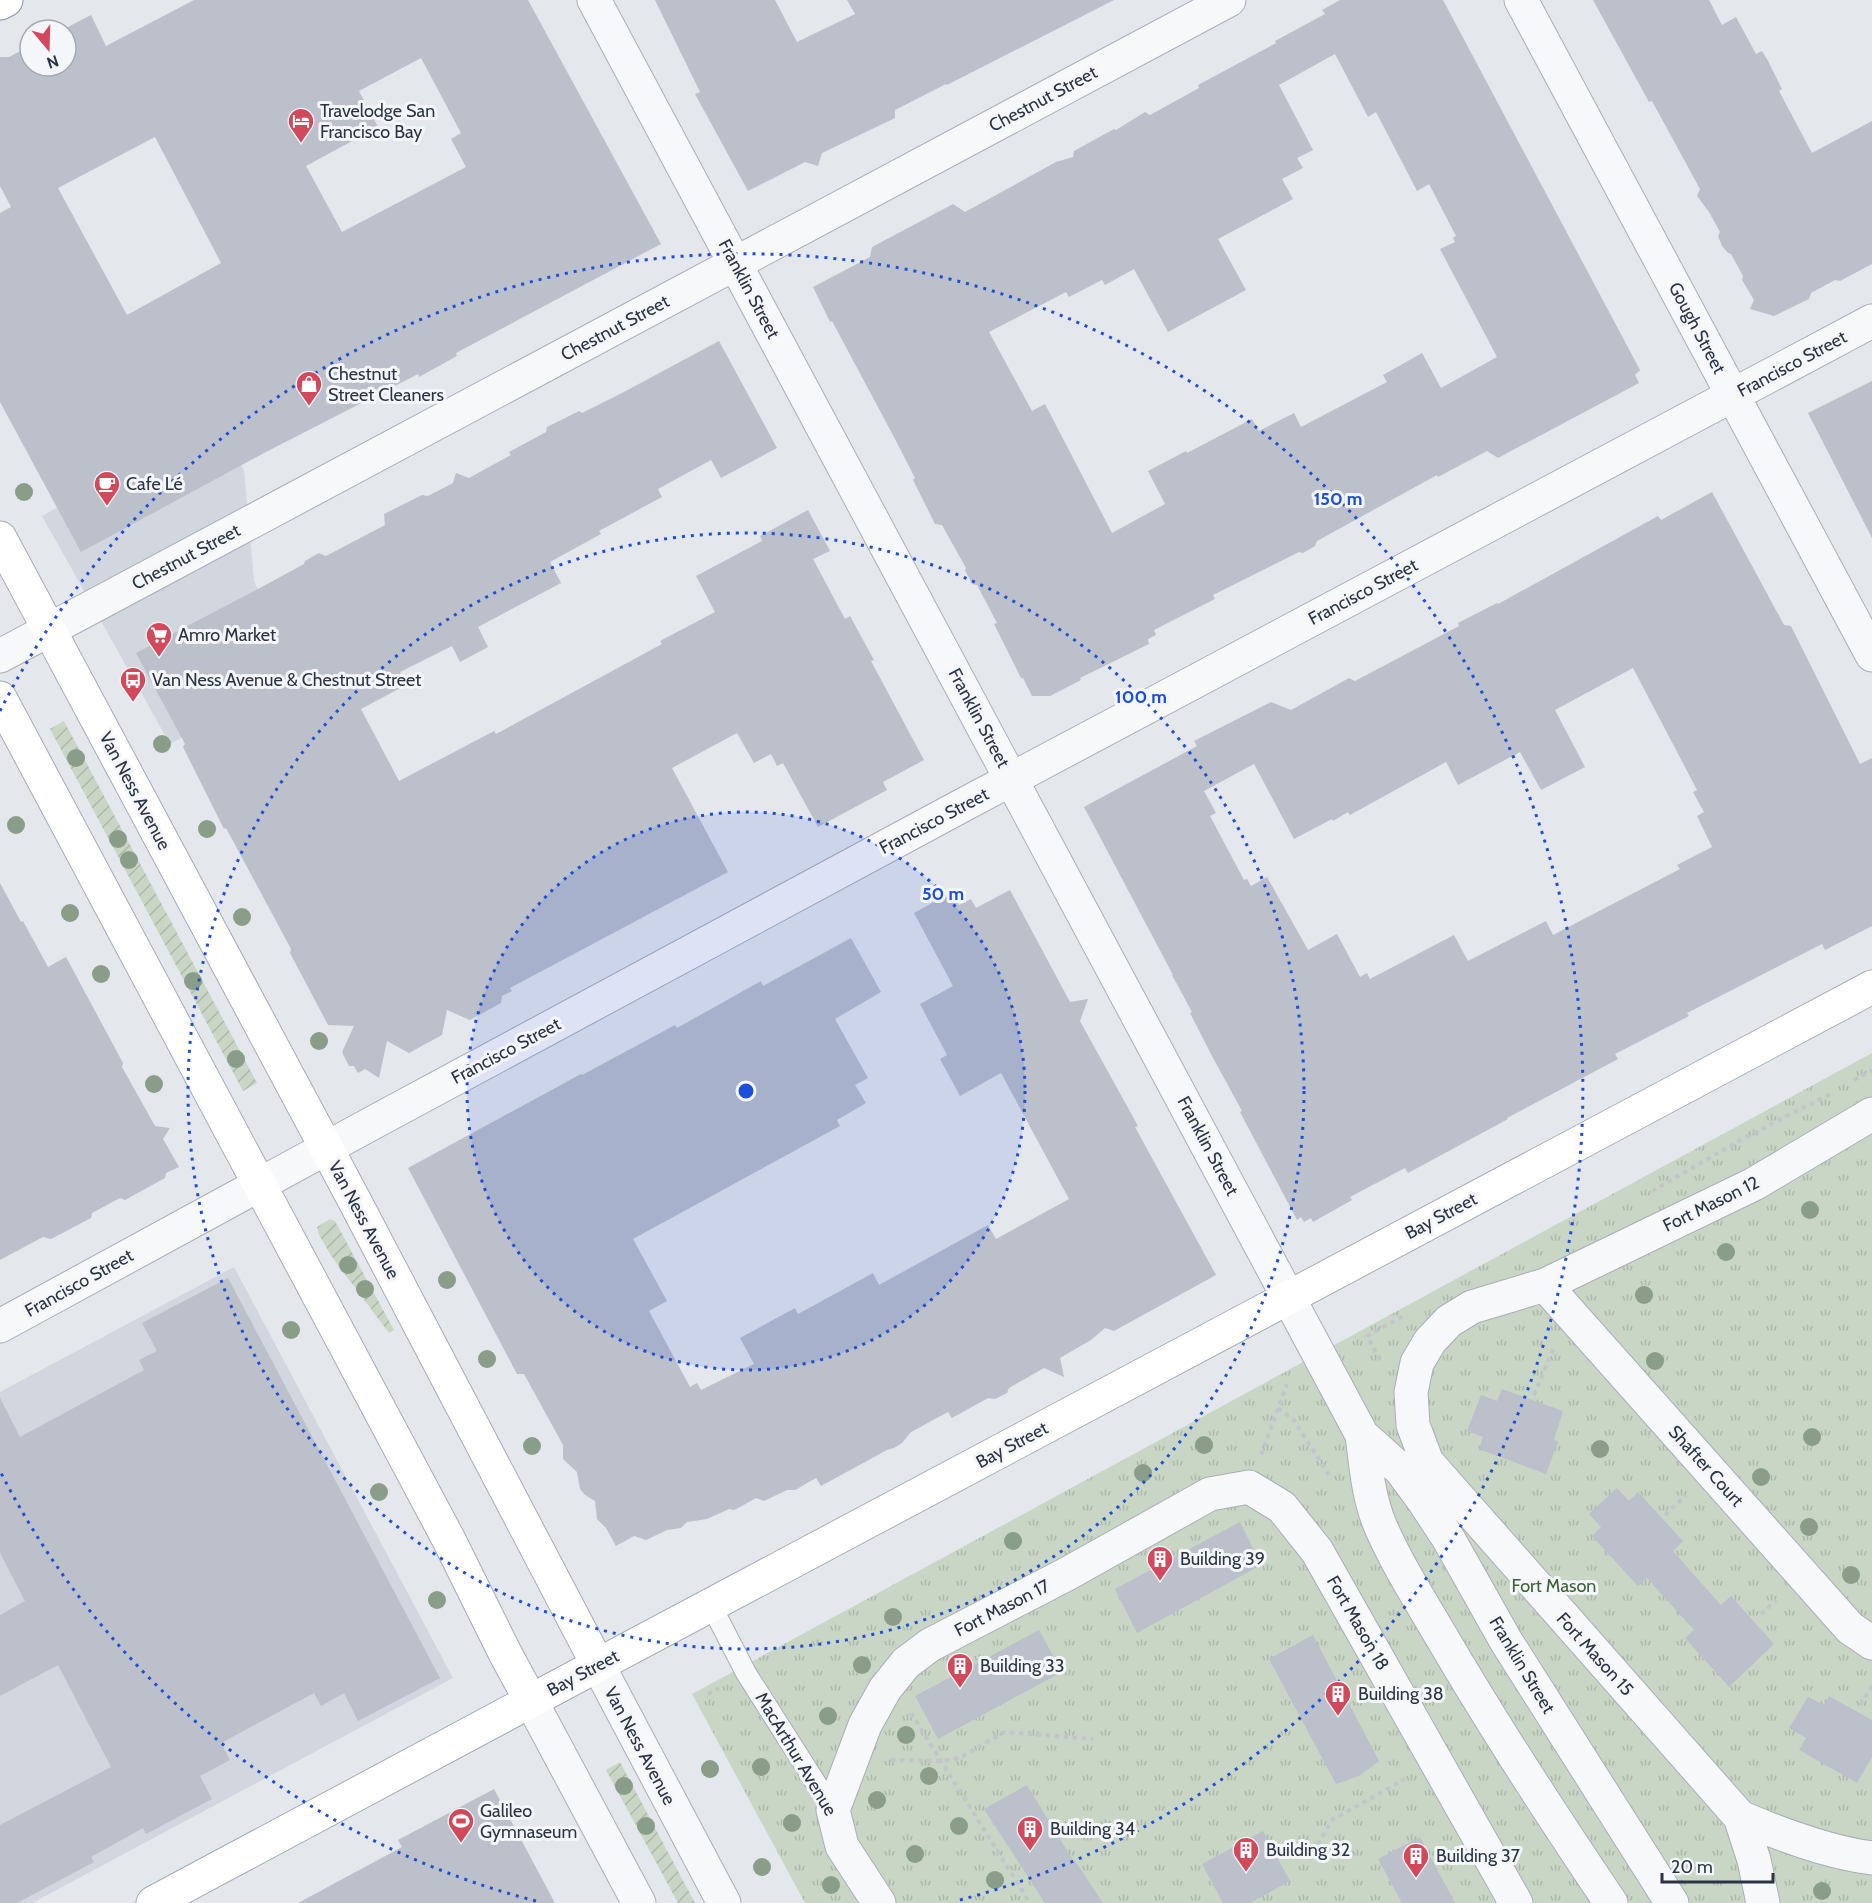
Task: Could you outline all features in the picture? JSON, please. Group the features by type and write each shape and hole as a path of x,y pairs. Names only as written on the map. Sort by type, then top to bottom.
{"main road":[{"path":"0,3 6,0"},
{"name":"Van Ness Avenue","path":"0,538 326,1148 598,1665"},
{"path":"0,698 449,1540 531,1701"},
{"name":"Bay Street","path":"153,1903 1872,987"}],"street":[{"name":"Franklin Street","path":"594,0 1362,1435 1372,1497 1380,1524 1402,1569 1467,1681 1611,1903"},
{"name":"Chestnut Street","path":"0,656 1229,0"},
{"name":"Gough Street","path":"1521,0 1872,655"},
{"name":"Francisco Street","path":"0,1326 1012,779 1872,321"},
{"name":"Fort Mason 12","path":"1427,1462 1413,1425 1411,1392 1417,1363 1430,1341 1449,1321 1472,1307 1545,1285 1754,1184 1872,1114"},
{"name":"Shafter Court","path":"1545,1285 1850,1628 1872,1643"},
{"name":"Franklin Street","path":"1362,1435 1401,1470 1423,1500 1448,1538 1506,1641 1672,1903"},
{"name":"Fort Mason 15","path":"1427,1462 1740,1817"},
{"name":"Fort Mason 17","path":"833,1810 865,1725 885,1689 906,1663 930,1645 1065,1575 1210,1494 1249,1487"},
{"name":"Fort Mason 18","path":"1249,1487 1282,1507 1317,1551 1516,1903"},
{"name":"Van Ness Avenue","path":"598,1665 724,1903"},
{"path":"531,1701 639,1903"},
{"name":"MacArthur Avenue","path":"833,1810 842,1846 879,1903"},
{"path":"1740,1817 1793,1838 1856,1856 1872,1858"},
{"path":"1740,1817 1754,1860 1763,1903"}],"lane":[{"name":"MacArthur Avenue","path":"711,1605 746,1673 833,1810"}],"path":[{"path":"1534,1395 1556,1340"},
{"path":"1249,1487 1287,1384"},
{"path":"1860,1705 1872,1686"},
{"path":"708,1694 719,1688"},
{"path":"885,1689 902,1699 1030,1903"},
{"path":"852,1759 942,1761 959,1758 1005,1732 1093,1739"},
{"path":"1309,1860 1332,1820 1437,1761"}],"shaded area":[{"path":"219,417 244,471 254,581 298,676 170,744 42,516"},
{"path":"234,1267 453,1678 32,1903 0,1903 0,1392"}],"green space":[{"path":"64,721 257,1083 243,1091 50,729"},
{"name":"Fort Mason","path":"1872,1053 1872,1903 805,1903 692,1694"},
{"path":"330,1219 335,1221 394,1330 389,1333 332,1257 319,1235 317,1227"},
{"path":"620,1762 695,1903 678,1903 606,1770"}],"building":[{"path":"194,0 528,0 661,244 456,353 457,356 419,377 418,374 264,453 81,552 0,402 0,213 11,207 0,186 0,57 9,57 18,52 18,78 78,78 78,22 91,15 106,46","holes":["421,58 461,133 451,139 466,167 342,232 306,166 378,127 359,91","155,137 221,263 127,315 58,188"]},
{"path":"655,0 775,0 797,42 855,14 847,0 1114,0 895,110 895,118 822,153 818,166 805,162 748,191 695,94 700,92"},
{"path":"1340,0 1443,0 1640,370 1635,375 1639,383 1498,458 1487,451 1438,477 1437,475 1317,541 1315,546 1303,553 1299,552 1213,595 1215,599 1154,630 1156,635 1148,639 1149,644 1080,678 1081,680 1050,696 1032,696 994,624 997,623 977,585 972,584 966,568 942,525 935,524 895,439 813,287 870,257 872,247 953,204 965,212 1056,162 1073,157 1074,151 1116,130 1145,112 1150,115 1199,88 1198,85 1276,43 1275,41 1325,14 1322,10","holes":["1335,54 1368,117 1376,112 1417,191 1429,184 1456,236 1453,238 1455,242 1440,249 1497,357 1441,388 1422,353 1383,375 1387,382 1301,427 1294,413 1259,431 1252,419 1148,471 1165,504 1112,533 1045,404 1032,411 989,332 1066,292 1069,297 1102,280 1105,285 1134,269 1168,332 1246,290 1218,239 1293,199 1282,179 1303,168 1297,158 1313,150 1279,85"]},
{"path":"1593,0 1709,0 1722,25 1736,17 1756,54 1762,51 1767,59 1782,89 1779,91 1812,153 1872,121 1872,264 1840,281 1835,280 1811,293 1809,299 1774,316 1750,309 1754,300 1731,254 1722,246 1718,236 1720,232 1697,196 1700,189"},
{"path":"719,341 777,448 721,478 711,460 658,489 662,497 599,531 601,534 550,562 561,583 478,627 488,647 460,662 452,646 400,672 406,685 361,709 399,781 494,731 496,734 662,644 660,641 715,612 696,576 762,541 760,536 808,510 830,551 813,559 845,619 850,616 874,660 871,661 924,760 883,782 887,790 818,827 783,763 777,766 771,754 754,763 737,733 672,768 728,872 510,988 512,991 502,996 501,1003 470,1020 447,1010 442,1035 409,1053 387,1041 379,1078 365,1069 358,1073 354,1066 349,1066 342,1052 354,1026 328,1025 290,953 291,949 226,828 224,829 183,747 185,744 136,653 304,564 305,561 319,553 326,556 385,525 384,514 453,483 456,473 469,478 511,455 509,452 546,432 547,427 622,393"},
{"path":"1872,381 1872,538 1808,413"},
{"path":"1712,492 1784,625 1791,626 1860,764 1872,758 1872,926 1825,950 1822,944 1687,1013 1689,1016 1615,1054 1618,1059 1408,1173 1405,1168 1350,1197 1352,1200 1313,1222 1311,1218 1304,1222 1301,1217 1297,1220 1240,1112 1242,1111 1190,1013 1192,1012 1173,975 1084,807 1197,746 1194,741 1271,702 1291,710 1349,678 1355,681 1658,516 1661,520","holes":["1633,668 1697,790 1693,792 1704,812 1697,816 1712,847 1677,865 1680,869 1553,935 1546,921 1468,961 1454,935 1370,979 1367,973 1360,977 1337,934 1308,950 1267,877 1251,886 1247,879 1244,880 1210,816 1216,813 1204,791 1254,764 1294,839 1348,812 1350,815 1446,762 1458,785 1520,752 1541,790 1585,767 1555,710"]},
{"path":"0,883 48,967 66,957 155,1126 170,1128 163,1139 179,1167 166,1173 165,1178 125,1200 120,1198 92,1213 91,1218 51,1239 43,1237 0,1260"},
{"path":"1010,890 1070,1002 1088,999 1080,1021 1216,1275 1114,1331 1105,1328 1091,1340 1060,1358 1064,1377 1044,1368 1009,1388 1007,1393 995,1399 988,1398 952,1418 948,1412 911,1432 902,1443 894,1448 821,1486 816,1478 795,1490 787,1490 764,1501 756,1498 734,1510 729,1509 707,1519 687,1522 681,1528 667,1530 646,1540 634,1536 616,1546 606,1528 597,1519 595,1501 580,1489 577,1472 563,1459 563,1445 524,1374 517,1374 408,1168 675,1025 677,1028 761,981 763,986 851,938 881,992 835,1019 868,1078 855,1085 866,1103 837,1120 840,1126 633,1239 667,1301 649,1311 690,1387 697,1383 701,1390 754,1364 740,1338 795,1308 798,1314 873,1273 879,1285 988,1225 996,1239 1069,1199 1001,1073 960,1096 940,1059 947,1055 920,1004 953,986 914,913 952,892 959,905 971,899 976,908"},
{"path":"228,1278 440,1678 358,1721 344,1693 321,1706 314,1693 221,1743 230,1760 200,1776 212,1799 146,1834 143,1828 91,1857 94,1862 17,1903 0,1903 0,1825 111,1767 58,1665 0,1696 0,1615 25,1601 0,1553 0,1398 20,1437 144,1370 139,1360 157,1351 142,1323"},
{"path":"1502,1389 1563,1411 1554,1440 1558,1442 1546,1474 1479,1449 1483,1437 1467,1431 1481,1395 1497,1401"},
{"path":"1617,1488 1629,1501 1638,1492 1683,1541 1673,1551 1721,1605 1731,1596 1774,1644 1729,1687 1685,1638 1694,1630 1647,1578 1638,1586 1592,1536 1601,1527 1589,1514"},
{"name":"Building 39","path":"1240,1522 1261,1565 1137,1633 1115,1589"},
{"name":"Building 33","path":"1039,1630 1062,1672 938,1739 915,1696"},
{"name":"Building 38","path":"1313,1635 1379,1761 1359,1776 1336,1784 1269,1659"},
{"path":"1829,1696 1872,1720 1872,1757 1857,1783 1799,1750 1806,1738 1789,1728 1808,1697 1824,1705"},
{"name":"Building 34","path":"1027,1785 1074,1862 1103,1903 1045,1903 984,1809"},
{"name":"Galileo Gymnaseum","path":"494,1789 555,1903 298,1903 402,1847 398,1840"},
{"name":"Building 32","path":"1263,1831 1290,1881 1250,1903 1223,1903 1202,1864"},
{"name":"Building 37","path":"1420,1837 1455,1903 1402,1903 1378,1859"}],"place":[{"name":"Travelodge San Francisco Bay","path":"301,144"},
{"name":"Chestnut Street Cleaners","path":"309,407"},
{"name":"Cafe Lé","path":"107,507"},
{"name":"Amro Market","path":"159,658"},
{"name":"Van Ness Avenue & Chestnut Street","path":"133,703"},
{"name":"Building 39","path":"1160,1582"},
{"name":"Building 33","path":"960,1689"},
{"name":"Building 38","path":"1338,1717"},
{"name":"Galileo Gymnaseum","path":"461,1844"},
{"name":"Building 34","path":"1030,1852"},
{"name":"Building 32","path":"1246,1873"},
{"name":"Building 37","path":"1416,1879"}]}
